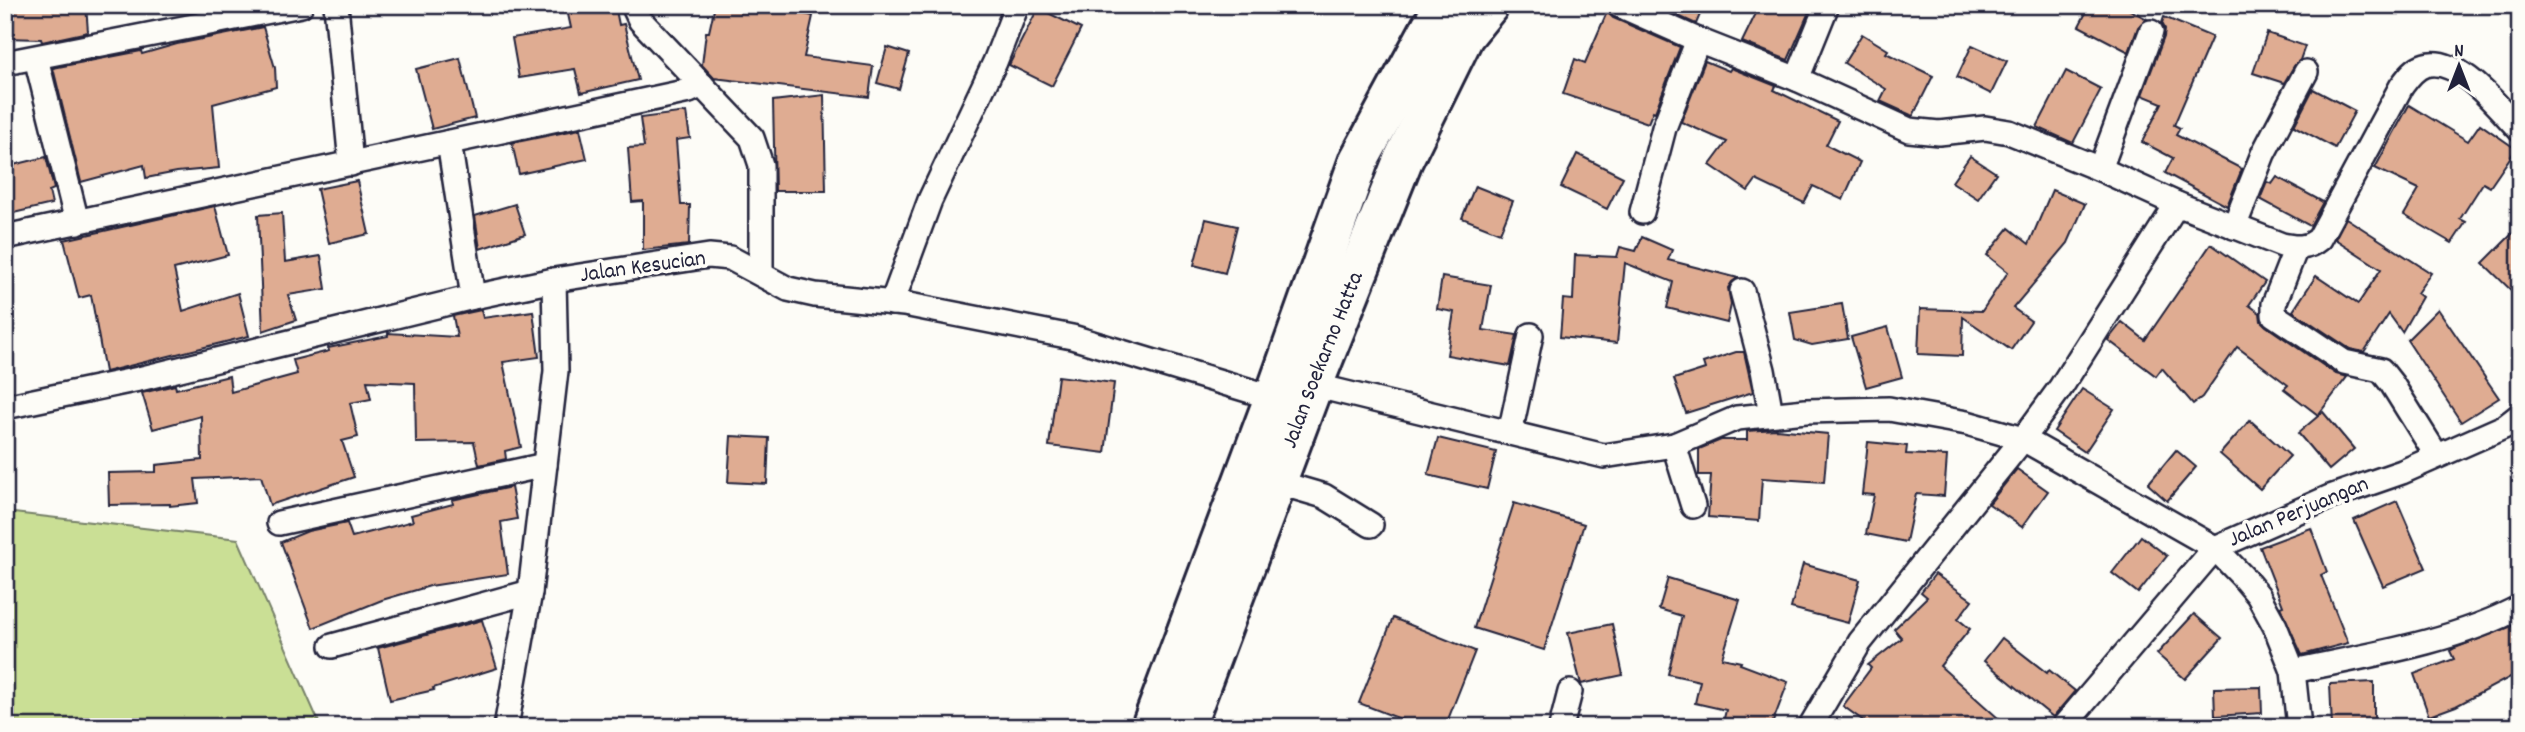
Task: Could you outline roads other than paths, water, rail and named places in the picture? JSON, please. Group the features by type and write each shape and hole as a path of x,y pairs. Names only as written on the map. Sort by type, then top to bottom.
{"highway":[{"name":"Jalan Soekarno Hatta","path":"1151,727 1274,398 1359,160 1431,27 1446,5"},
{"name":"Jalan Soekarno Hatta","path":"1185,727 1313,385 1403,160 1464,36 1489,5"}],"street":[{"path":"335,5 351,164"},
{"path":"634,5 640,20 751,138 761,166 761,274"},
{"path":"1619,5 1797,79 1909,130 1939,133 1997,129 2100,169 2234,227 2296,248 2307,247 2319,239 2401,87 2415,70 2424,65 2442,66 2468,76 2520,130"},
{"path":"1797,79 1827,5"},
{"path":"5,63 288,7"},
{"path":"892,303 930,200 995,62 1014,13"},
{"path":"2100,169 2151,32"},
{"path":"1642,212 1664,128 1698,40"},
{"path":"36,58 77,222"},
{"path":"2234,227 2263,154 2306,72"},
{"path":"5,237 688,91 702,85"},
{"path":"449,142 473,297"},
{"path":"1810,727 1860,642 2023,439 2061,387 2178,204"},
{"path":"2296,248 2274,304 2274,315 2344,362 2381,369 2437,456"},
{"name":"Jalan Kesucian","path":"5,407 139,379 473,297 709,256 730,258 788,289 815,295 892,303 1072,337 1274,398"},
{"path":"506,727 530,592 545,465 555,371 554,281"},
{"path":"1742,291 1771,414"},
{"path":"1510,433 1531,335"},
{"path":"1313,385 1604,456 1674,444 1737,418 1771,414 1889,410 1967,423 2023,439 2215,548 2258,595 2275,626 2293,671 2299,727"},
{"name":"Jalan Perjuangan","path":"2063,727 2215,548 2330,497 2402,472 2506,426 2520,415"},
{"path":"1674,444 1693,506"},
{"path":"279,523 545,465"},
{"path":"1276,482 1324,496 1371,525"},
{"path":"332,646 530,592"},
{"path":"2293,671 2414,644 2484,623 2520,607"},
{"path":"1561,727 1570,692"}]}
